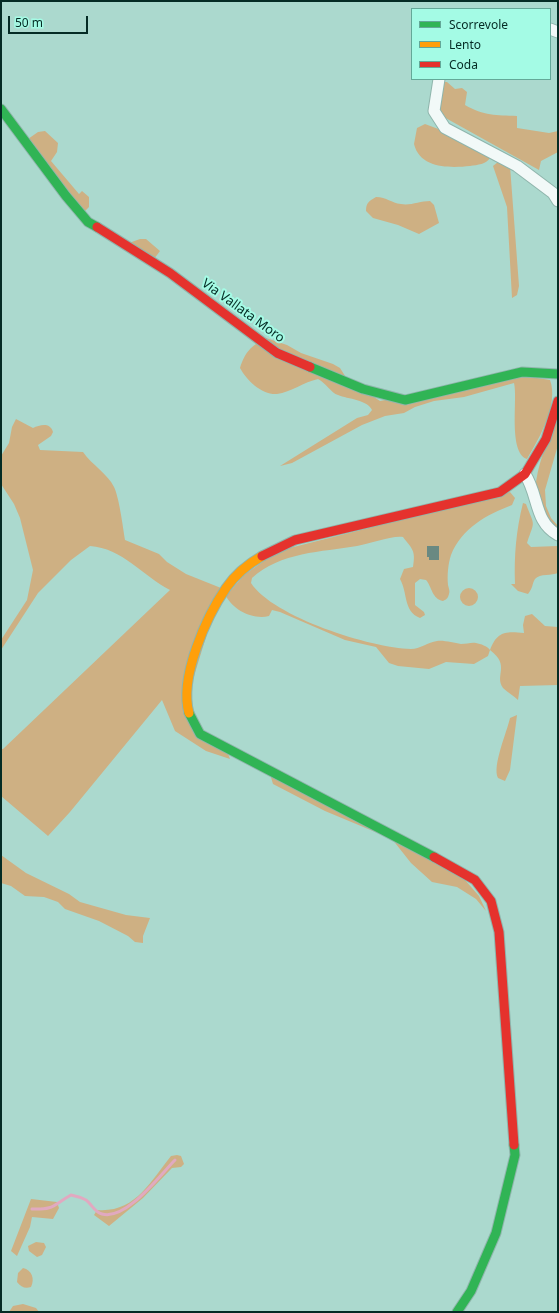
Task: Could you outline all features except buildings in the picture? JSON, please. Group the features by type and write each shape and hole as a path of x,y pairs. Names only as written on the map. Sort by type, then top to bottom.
{"street":[{"path":"438,80 434,111 445,128 517,166 553,193 558,201"},
{"name":"Via Vallata Moro","path":"1,109 66,196 88,222 170,273 277,353 363,389 405,400 522,372 558,374"},
{"path":"457,1312 471,1291 496,1233 515,1155 499,932 491,901 475,880 429,854 200,734 191,722 188,708 188,677 200,640 220,598 235,577 265,552 295,540 500,492 525,474 546,439 558,401"},
{"path":"525,474 532,486 540,518 549,530 558,535"}],"shaded area":[{"path":"444,82 447,82 455,89 462,88 467,92 465,105 472,109 490,114 517,116 517,128 549,133 558,131 558,152 541,161 539,170 442,116 439,100"},
{"path":"425,124 449,133 490,158 482,164 462,167 446,167 429,162 417,152 414,144 417,128"},
{"path":"45,131 58,143 57,152 51,161 79,194 82,191 89,197 89,207 83,213 28,139 38,132"},
{"path":"498,162 510,166 519,286 517,295 512,298 507,207 493,166"},
{"path":"376,197 404,204 430,201 434,205 439,223 419,234 398,225 373,218 366,211 366,208 368,202"},
{"path":"140,239 146,239 160,251 154,259 129,243"},
{"path":"266,338 287,345 301,353 333,364 340,368 347,379 380,401 518,375 550,380 552,400 550,410 542,432 527,459 521,454 516,436 514,383 464,397 434,401 415,407 404,413 385,416 362,425 292,463 280,466 357,418 368,415 372,410 362,402 335,394 318,379 277,394 271,394 261,390 247,378 240,368 249,350"},
{"path":"558,413 558,445 545,490 546,506 551,518 558,526 558,533 538,506 536,485 541,459"},
{"path":"16,419 33,428 44,425 52,429 53,432 51,436 38,445 40,450 83,452 108,478 114,487 118,498 125,540 159,554 167,562 186,574 221,588 183,712 227,751 230,759 206,751 175,731 162,700 70,812 48,836 1,796 1,749 3,749 170,590 122,557 102,548 90,546 71,560 38,593 1,650 1,640 27,600 33,570 20,518 14,504 1,484 1,456 9,443 12,427"},
{"path":"510,492 515,498 512,505 484,518 468,530 456,546 449,562 449,592 446,599 443,601 439,600 426,580 420,579 415,583 415,605 424,612 425,615 420,618 411,611 408,606 400,579 404,569 413,567 414,561 414,553 403,537 393,537 357,546 302,554 288,558 263,569 252,578 251,583 263,596 280,608 301,619 349,637 372,643 411,649 434,642 446,641 461,644 476,643 484,645 490,650 488,656 474,664 446,662 429,669 398,666 389,663 376,647 345,640 280,612 272,610 269,616 263,617 257,617 244,613 233,606 226,596 244,575 278,551"},
{"path":"523,503 526,504 533,524 527,543 531,547 558,546 558,573 537,577 528,594 518,591 511,584 515,584 516,544"},
{"path":"469,588 475,591 478,597 475,603 469,606 463,603 460,597 463,591"},
{"path":"532,614 545,626 558,627 558,685 520,686 518,700 503,688 500,679 500,661 490,650 496,639 507,632 524,633 523,625 525,616"},
{"path":"517,715 510,770 505,781 498,778 498,757 510,718"},
{"path":"270,774 392,839 325,811 273,784"},
{"path":"392,839 465,880 479,896 486,911 476,899 457,887 432,882 411,863"},
{"path":"1,855 26,873 69,894 80,902 126,915 150,918 143,936 143,943 135,942 128,936 99,921 65,909 58,902 44,897 25,896 11,886 1,883"},
{"path":"171,1156 181,1156 184,1164 181,1167 172,1168 143,1198 109,1226 94,1215 97,1210 110,1210 132,1201 148,1185"},
{"path":"31,1199 57,1202 59,1208 53,1219 32,1217 30,1227 17,1256 11,1251"},
{"path":"36,1242 44,1243 46,1247 42,1255 37,1257 29,1251 28,1246"},
{"path":"23,1268 29,1271 32,1275 33,1281 31,1287 23,1287 17,1282 18,1273"},
{"path":"23,1304 36,1308 39,1312 9,1312 13,1306"}],"waterway":[{"path":"32,1209 49,1208 71,1195 86,1200 95,1210 102,1214 111,1214 121,1211 132,1204 152,1186 175,1160"}],"traffic: fast":[{"path":"1,109 66,196 88,222 97,227"},
{"path":"310,367 363,389 405,400 522,372 558,374"},
{"path":"189,713 200,734 434,857"},
{"path":"457,1312 471,1291 496,1233 515,1155 514,1145"}],"traffic: slow":[{"path":"189,713 187,699 191,666 196,648 210,615 218,600 233,579 247,566 262,556"}],"traffic: jam":[{"path":"97,227 170,273 277,353 310,367"},
{"path":"262,556 295,540 500,492 525,474 546,439 558,401"},
{"path":"434,857 475,880 491,901 499,932 514,1145"}]}
